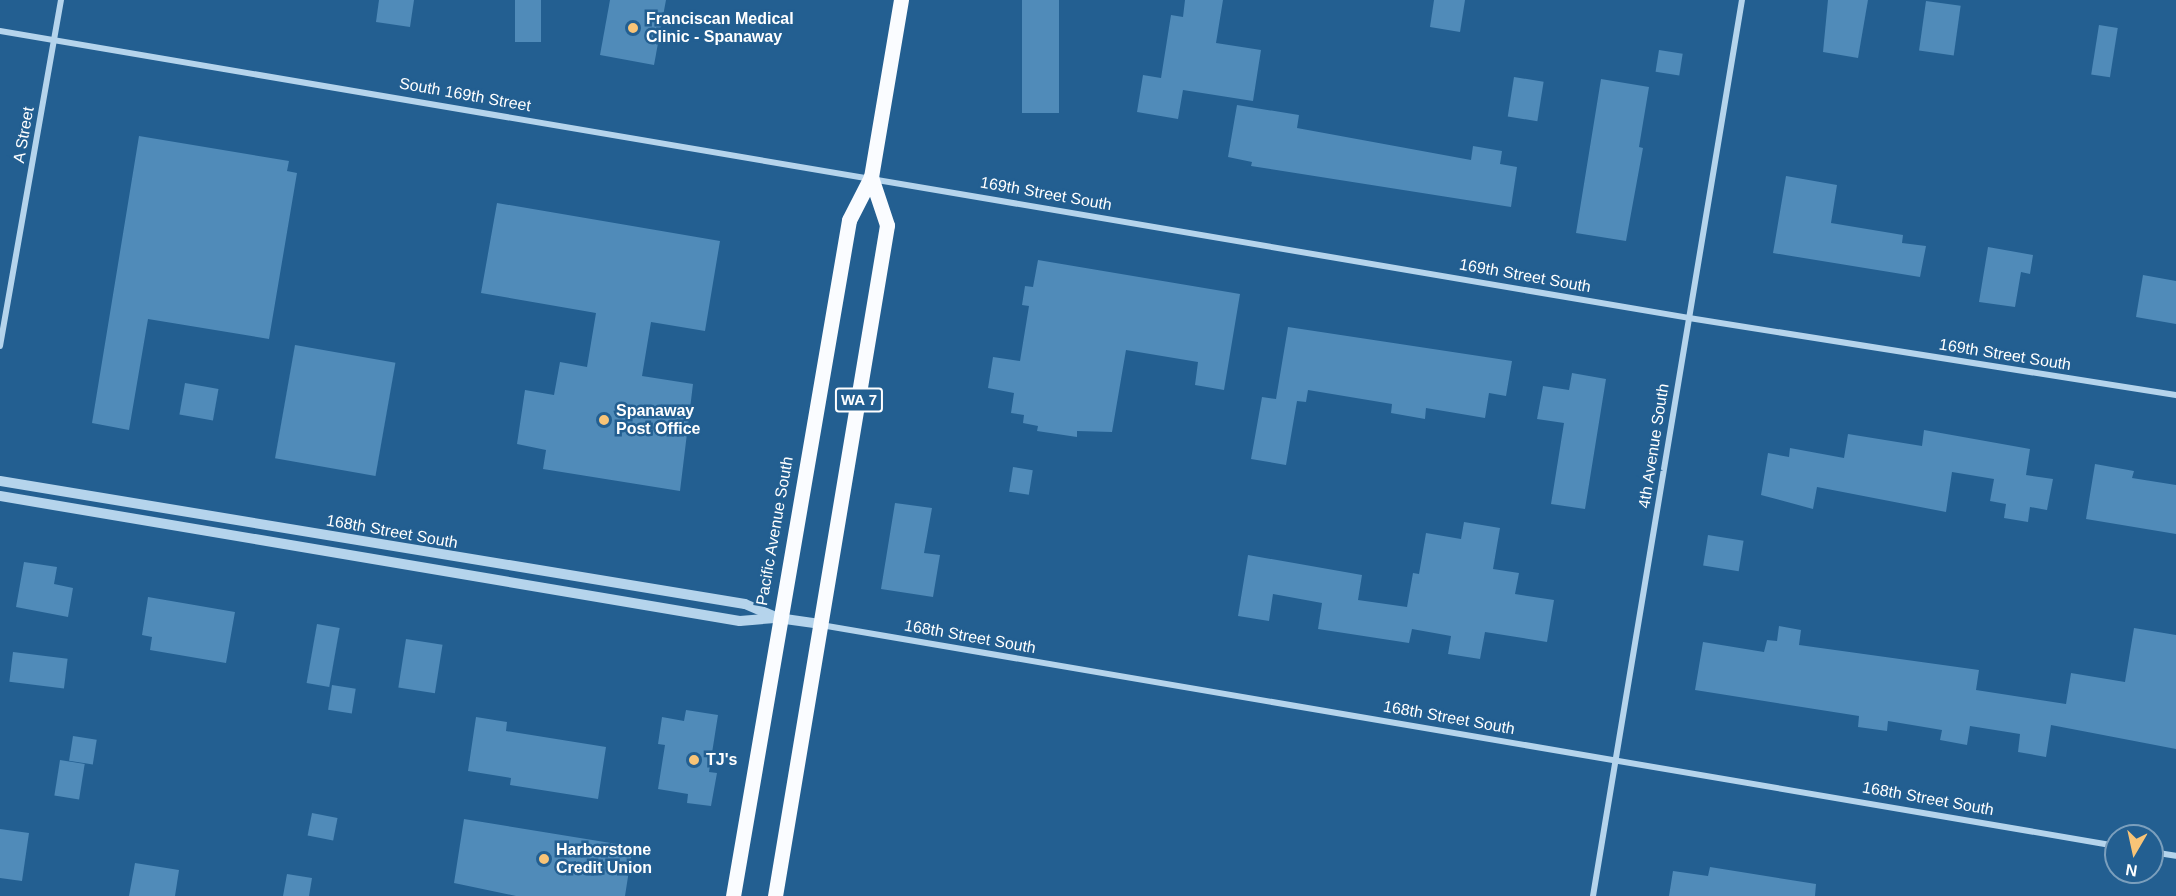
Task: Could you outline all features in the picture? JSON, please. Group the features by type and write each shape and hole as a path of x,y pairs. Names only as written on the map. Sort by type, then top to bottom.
{"main road":[{"name":"Pacific Avenue South","path":"734,896 778,618 849,220 871,177 901,0"},
{"name":"Pacific Avenue South","path":"775,896 887,225 871,177"}],"street":[{"name":"A Street","path":"0,346 61,0"},
{"name":"4th Avenue South","path":"1593,896 1742,0"},
{"name":"South 169th Street","path":"0,31 871,177"},
{"name":"169th Street South","path":"871,177 1689,318 2176,395"},
{"name":"168th Street South","path":"0,481 745,604 778,618"},
{"name":"168th Street South","path":"0,496 729,620 778,618 820,624 2104,844"}],"building":[{"path":"379,0 414,0 410,27 376,22"},
{"path":"515,0 541,0 541,42 515,42"},
{"name":"Franciscan Medical Clinic - Spanaway","path":"610,0 666,0 654,65 600,55"},
{"path":"1022,0 1059,0 1059,113 1022,113"},
{"path":"1185,0 1223,0 1216,43 1261,50 1253,101 1183,90 1178,119 1137,112 1143,75 1161,78 1171,15 1183,17"},
{"path":"1434,0 1465,0 1460,32 1430,27"},
{"path":"1828,0 1868,0 1858,58 1823,52"},
{"path":"1926,1 1961,6 1954,55 1919,51"},
{"path":"2099,25 2118,28 2110,77 2091,74"},
{"path":"1659,50 1683,54 1679,75 1656,72"},
{"path":"1514,77 1544,82 1537,121 1508,117"},
{"path":"1601,79 1649,87 1639,147 1643,148 1626,241 1576,233"},
{"path":"1237,105 1299,115 1297,128 1471,160 1473,146 1502,151 1500,164 1517,167 1511,207 1251,166 1252,162 1228,157"},
{"path":"139,136 289,161 287,171 297,173 269,339 148,319 129,430 92,423"},
{"path":"1786,176 1837,185 1831,223 1903,235 1902,243 1926,246 1920,277 1773,253"},
{"path":"497,203 720,241 705,331 651,322 642,376 693,384 680,491 543,469 546,450 517,444 525,390 554,395 560,362 587,367 596,313 481,293"},
{"path":"1988,247 2033,255 2030,274 2021,272 2015,307 1979,302"},
{"path":"1038,260 1240,294 1224,390 1195,385 1198,362 1126,350 1112,432 1077,431 1077,437 1037,431 1038,426 1023,423 1024,415 1011,413 1014,393 988,388 993,357 1020,361 1029,306 1022,305 1025,286 1033,287"},
{"path":"2143,275 2176,281 2176,324 2136,317"},
{"path":"1288,327 1512,361 1506,396 1489,393 1485,418 1426,408 1425,419 1391,413 1392,404 1308,390 1306,402 1297,401 1286,465 1251,459 1262,397 1276,399"},
{"path":"295,345 395,363 375,476 275,458"},
{"path":"1572,373 1606,379 1585,509 1551,504 1564,423 1537,419 1543,386 1569,390"},
{"path":"185,383 218,389 213,420 179,415"},
{"path":"1924,430 2030,449 2026,475 2053,479 2047,510 2030,507 2028,522 2004,518 2006,504 1990,501 1994,479 1952,472 1946,512 1817,487 1813,509 1761,495 1768,453 1789,457 1790,448 1844,458 1848,434 1922,446"},
{"path":"2095,464 2134,471 2132,478 2176,485 2176,534 2086,519"},
{"path":"1013,467 1033,470 1029,495 1009,492"},
{"path":"895,503 932,508 924,553 940,555 933,597 881,589"},
{"path":"1464,522 1500,528 1493,569 1519,573 1515,594 1554,600 1547,642 1485,632 1480,659 1448,654 1451,636 1412,629 1409,643 1318,629 1322,603 1273,594 1269,621 1238,616 1248,555 1362,575 1358,600 1407,607 1413,573 1419,574 1426,533 1461,539"},
{"path":"1708,535 1744,541 1739,571 1703,566"},
{"path":"24,562 57,567 54,584 73,588 68,617 16,607"},
{"path":"148,597 235,612 226,663 150,650 152,637 142,635"},
{"path":"317,624 340,628 329,687 307,683"},
{"path":"1779,626 1801,630 1799,645 1979,670 1976,690 2066,704 2071,673 2125,682 2134,628 2176,635 2176,749 2051,725 2046,757 2018,752 2020,734 1970,726 1967,745 1940,740 1942,730 1888,721 1887,731 1858,727 1859,716 1695,690 1703,642 1764,652 1767,640 1777,641"},
{"path":"406,639 443,645 435,693 398,687"},
{"path":"13,652 68,659 64,688 9,682"},
{"path":"332,685 356,689 352,713 328,710"},
{"name":"TJ's","path":"686,710 718,715 709,772 717,773 711,806 687,803 688,794 658,789 665,745 658,744 662,717 684,721"},
{"path":"476,717 507,722 506,731 606,747 598,799 510,785 511,778 468,771"},
{"path":"73,736 97,740 93,764 69,761"},
{"path":"60,760 85,764 79,799 54,796"},
{"path":"312,813 338,818 333,841 308,836"},
{"name":"Harborstone Credit Union","path":"464,819 623,845 622,849 632,851 625,896 516,896 454,883"},
{"path":"0,829 29,833 22,881 0,878"},
{"path":"135,863 179,870 175,896 129,896"},
{"path":"1710,867 1816,884 1815,896 1669,896 1673,871 1708,876"},
{"path":"287,874 312,878 309,896 283,896"}],"place":[{"name":"Franciscan Medical Clinic - Spanaway","path":"633,28"},
{"name":"Spanaway Post Office","path":"604,420"},
{"name":"TJ's","path":"694,760"},
{"name":"Harborstone Credit Union","path":"544,859"}]}
